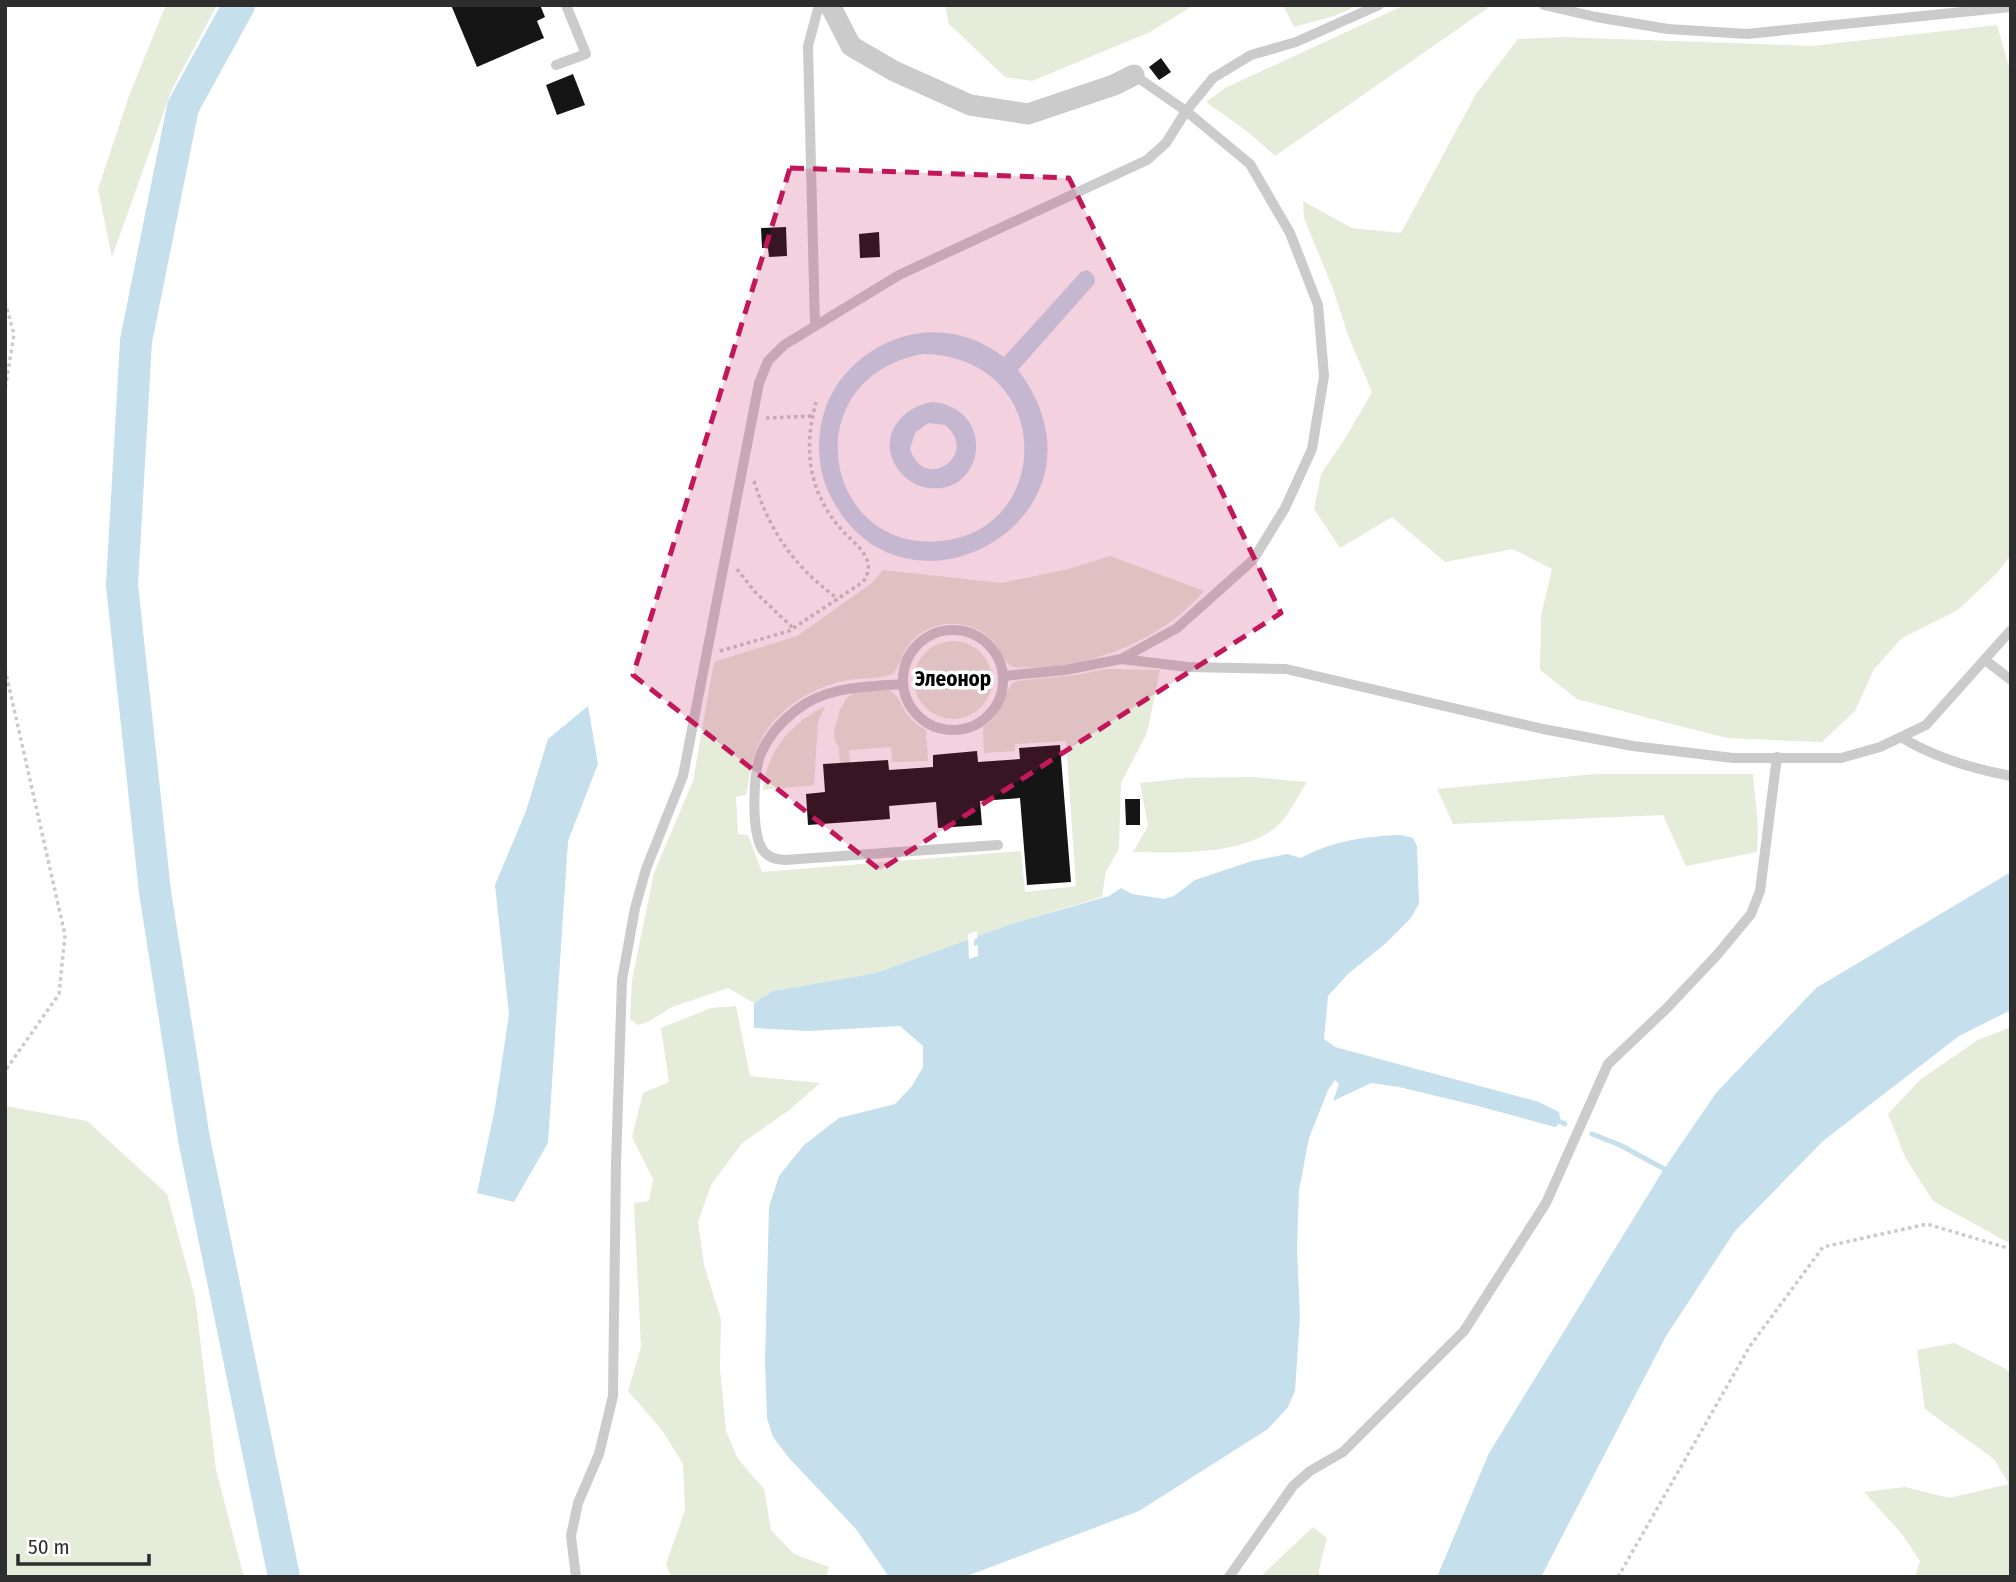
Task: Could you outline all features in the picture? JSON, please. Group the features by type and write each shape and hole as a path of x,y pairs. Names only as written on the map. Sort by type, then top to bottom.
{"street":[{"path":"830,5 851,46 894,71 970,105 1028,114 1114,85 1134,75"}],"lane":[{"path":"556,65 586,54 566,5"},
{"path":"815,326 808,46 819,5"},
{"path":"576,1577 571,1536 578,1503 598,1454 613,1396 622,980 635,908 646,869 682,776 759,383 768,361 784,345 899,275 1147,160 1166,143 1186,111 1213,78 1251,55 1296,42 1379,5"},
{"path":"1544,5 1596,18 1668,29 1747,34 2011,7"},
{"path":"1004,676 1065,670 1121,659 1177,628 1253,560 1285,508 1312,449 1324,376 1318,305 1290,233 1250,164 1186,111 1134,75"},
{"path":"958,630 982,639 999,659 1004,676 1002,692 996,706 986,718 973,727 958,730 942,729 927,723 915,713 907,700 903,684 905,667 912,651 924,639 940,631 958,630"},
{"path":"1121,659 1188,667 1286,669 1633,746 1733,758 1841,758 1880,747 1926,725 2011,630"},
{"path":"1986,660 2011,680"},
{"path":"903,684 845,688 823,695 794,712 779,727 764,747 756,772 754,794 757,829 763,850 771,858 785,860 998,845"},
{"path":"1901,737 1918,748 1985,771 2011,776"},
{"path":"1230,1577 1293,1486 1310,1471 1343,1452 1464,1331 1546,1203 1608,1064 1666,1009 1751,914 1760,891 1777,757"}],"path":[{"path":"5,302 14,334 5,390"},
{"path":"707,655 793,628 863,582 868,575 870,566 865,553 840,528 818,493 808,448 816,402"},
{"path":"752,419 813,416"},
{"path":"747,448 760,501 789,555 813,580 838,599"},
{"path":"726,555 755,592 793,628"},
{"path":"5,669 65,935 59,994 5,1071"},
{"path":"1618,1577 1750,1346 1823,1247 1927,1224 2011,1249"}],"highlighted area":[{"path":"790,168 1069,178 1281,613 880,870 633,675"}],"green space":[{"path":"166,5 217,5 172,89 112,257 98,189 130,93"},
{"path":"945,5 1194,5 1150,32 1032,81 1005,77 949,24"},
{"path":"1283,5 1359,5 1334,16 1294,27"},
{"path":"1405,5 1482,5 1488,8 1275,156 1248,132 1206,102 1225,88"},
{"path":"1997,25 2011,74 2011,555 1997,573 1958,610 1902,638 1874,669 1855,711 1822,742 1727,738 1577,699 1540,670 1541,616 1552,569 1513,549 1445,562 1392,517 1340,548 1314,509 1321,474 1372,392 1304,218 1303,201 1352,228 1401,233 1476,94 1518,39 1561,37 1812,46"},
{"path":"1110,556 1204,591 1165,626 1142,639 1092,659 1066,665 1014,667 1009,665 996,644 981,631 961,624 939,625 929,629 911,642 891,675 843,681 817,690 792,704 763,735 752,765 746,795 736,797 738,834 748,835 762,872 1021,851 1025,892 1076,886 1066,741 1015,744 1015,751 984,753 983,727 995,716 1008,689 1016,681 1105,669 1160,670 1147,733 1121,783 1119,849 1106,871 1102,897 1011,924 876,973 773,991 754,1003 728,988 672,1007 648,1022 638,1025 630,1019 632,980 654,873 693,781 714,662 797,636 872,583 883,570 1001,583 1069,569"},
{"path":"953,641 968,644 981,652 989,665 992,680 989,695 981,708 968,716 953,719 938,716 925,708 917,695 914,680 917,665 925,652 938,644"},
{"path":"886,689 897,697 912,720 926,730 928,761 892,762 891,747 849,750 851,783 841,783 839,747 834,731 840,710 846,699 854,693"},
{"path":"825,706 818,722 814,785 763,790 769,763 782,740 801,721"},
{"path":"1595,774 1753,774 1758,827 1757,852 1686,866 1663,815 1453,824 1437,789"},
{"path":"1252,777 1307,782 1286,816 1270,832 1234,846 1213,850 1133,852 1148,826 1140,783 1186,778"},
{"path":"736,1006 750,1076 820,1083 788,1111 742,1143 711,1185 698,1222 704,1265 721,1319 720,1369 726,1431 738,1459 764,1489 771,1530 794,1554 829,1567 826,1577 671,1577 666,1564 685,1510 683,1464 662,1430 628,1391 641,1347 634,1203 649,1201 653,1179 632,1137 643,1093 669,1082 661,1028 711,1008"},
{"path":"2011,1027 2011,1244 1933,1201 1906,1159 1888,1114 1921,1079 1978,1040"},
{"path":"5,1106 87,1121 167,1194 195,1297 216,1470 244,1577 5,1577"},
{"path":"1954,1343 2011,1374 2011,1577 1915,1577 1920,1561 1902,1534 1864,1492 1905,1487 1949,1498 2009,1484 1994,1459 1925,1409 1917,1350"},
{"path":"1313,1527 1327,1538 1319,1577 1260,1577"}],"water":[{"path":"1088,270 1094,276 1095,283 1018,370 1044,423 1045,472 1026,513 992,543 949,559 904,558 862,537 829,493 821,469 819,444 822,419 831,395 842,379 870,352 904,336 923,333 968,338 1004,357 1081,272","holes":["922,354 966,362 997,382 1017,410 1024,443 1020,477 1005,507 979,530 942,541 902,538 870,521 849,494 839,462 840,428 854,396 881,370"]},
{"path":"933,402 954,408 967,419 975,434 976,450 972,466 962,478 948,487 929,488 917,485 901,473 893,461 890,438 894,428 901,418 921,405","holes":["928,423 945,425 954,436 957,447 953,457 946,465 937,469 926,468 917,462 910,449 915,433"]},
{"path":"588,706 598,764 568,841 548,1143 514,1202 477,1193 495,1108 509,1014 495,885 526,811 548,739"},
{"path":"1401,835 1413,838 1417,846 1419,904 1410,919 1348,974 1328,996 1324,1039 1335,1047 1539,1102 1559,1112 1561,1122 1555,1127 1399,1087 1371,1083 1333,1101 1339,1084 1335,1080 1328,1090 1309,1138 1299,1190 1297,1248 1300,1317 1295,1391 1288,1407 1268,1429 1139,1511 964,1577 889,1577 856,1529 789,1458 773,1437 767,1418 765,1363 769,1207 779,1176 804,1145 839,1118 895,1104 912,1086 923,1067 923,1046 900,1026 809,1031 754,1028 754,1003 773,991 876,973 1011,924 1109,896 1121,888 1132,894 1164,899 1174,896 1195,880 1252,861 1287,854 1301,858 1324,847 1350,840"},
{"path":"2011,872 2011,1010 1959,1036 1823,1141 1735,1231 1666,1336 1541,1577 1437,1577 1489,1453 1664,1169 1716,1093 1816,988"}],"pier":[{"path":"977,931 974,946 978,945 978,956 969,959 968,934"}],"building":[{"path":"451,5 540,5 545,17 537,21 544,38 477,67"},
{"path":"1161,58 1171,72 1159,80 1149,67"},
{"path":"573,74 585,105 557,115 546,85"},
{"path":"786,227 787,256 769,257 768,248 762,248 761,228"},
{"path":"879,232 880,257 860,258 859,234"},
{"path":"1060,745 1071,882 1027,885 1020,798 980,801 982,825 938,828 936,802 889,806 890,819 808,825 806,794 825,792 823,764 888,760 889,770 933,767 933,755 977,751 978,762 1020,759 1019,748"},
{"path":"1125,799 1140,799 1140,825 1126,825"}],"waterway":[{"path":"239,5 183,107 136,341 122,585 155,892 194,1139 284,1577"},
{"path":"1561,1122 1565,1124"},
{"path":"1592,1134 1620,1145 1668,1171"}],"district":[{"name":"Элеонор","path":"953,679"}]}
